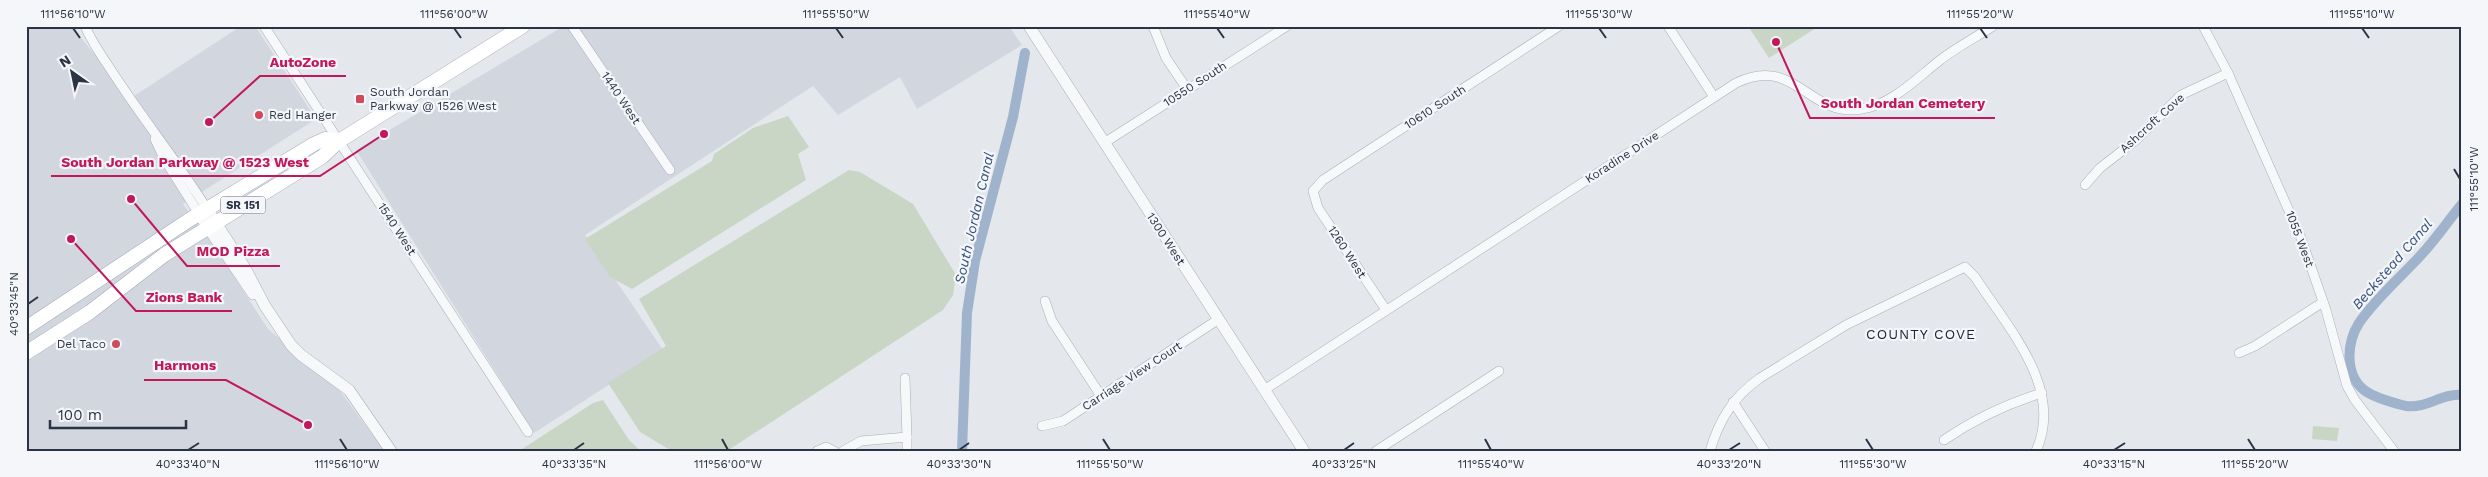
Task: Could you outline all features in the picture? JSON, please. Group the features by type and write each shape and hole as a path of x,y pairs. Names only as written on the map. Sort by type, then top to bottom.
{"main road":[{"name":"SR 151","path":"26,353 90,312 153,262 322,157 339,141 523,26"},
{"name":"SR 151","path":"26,328 203,211 314,144 325,139 339,141"}],"street":[{"path":"85,26 94,44 152,132 165,160 212,224 242,281 265,306 287,339 301,355 340,382 357,399 391,451"},
{"name":"1540 West","path":"264,26 528,432"},
{"name":"1440 West","path":"572,26 670,170"},
{"name":"1300 West","path":"1030,26 1301,450"},
{"path":"1153,26 1166,58 1187,89"},
{"name":"10550 South","path":"1104,143 1287,26"},
{"name":"10610 South","path":"1313,191 1323,180 1560,26"},
{"path":"1668,26 1714,97"},
{"name":"Koradine Drive","path":"1264,390 1714,97 1745,79 1766,75 1790,80 1826,105 1837,109 1862,110 1885,100 1916,80 1938,61 1993,26"},
{"name":"1055 West","path":"2203,26 2228,73 2301,238 2323,302 2347,386 2394,451"},
{"name":"Ashcroft Cove","path":"2085,185 2100,168 2136,140 2181,95 2196,86 2228,73"},
{"name":"1260 West","path":"1313,191 1318,208 1386,310"},
{"path":"1710,451 1722,418 1733,402 1760,378 1846,325 1965,267 1975,277 2035,369 2042,393 2044,422 2036,451"},
{"path":"1045,301 1052,321 1100,396"},
{"path":"2239,353 2255,346 2323,302"},
{"name":"Carriage View Court","path":"1042,426 1063,421 1219,319"},
{"path":"1376,451 1499,371"},
{"path":"905,378 907,451"},
{"path":"1944,440 2001,406 2042,393"},
{"path":"1733,402 1765,451"},
{"path":"843,451 860,441 907,437"},
{"path":"818,451 826,447 834,451"}],"shaded area":[{"path":"26,26 71,26 131,98 241,26 255,26 316,119 183,204 212,243 268,329 338,388 384,451 26,451"},
{"path":"564,26 1009,26 1022,45 917,109 900,77 838,115 813,86 585,235 663,350 534,433 356,150"}],"green space":[{"path":"1748,26 1819,26 1769,58"},
{"path":"788,116 809,147 798,154 806,180 632,289 610,277 585,239 712,161 714,154 753,128"},
{"path":"849,170 860,172 913,204 956,275 953,295 943,310 727,451 672,451 640,432 608,383 666,346 639,299"},
{"path":"603,400 629,440 641,451 519,451 593,403"},
{"path":"2313,426 2339,428 2337,441 2312,439"}],"waterway":[{"name":"South Jordan Canal","path":"962,451 967,313 975,261 1013,117 1025,53"},
{"name":"Beckstead Canal","path":"2462,204 2426,249 2366,314 2355,331 2350,348 2350,367 2358,383 2368,393 2384,400 2413,406 2448,396 2462,395"}],"place":[{"name":"South Jordan Cemetery","path":"1776,42"},
{"name":"South Jordan Parkway @ 1526 West","path":"360,99"},
{"name":"Red Hanger","path":"259,115"},
{"name":"AutoZone","path":"209,122"},
{"name":"South Jordan Parkway @ 1523 West","path":"384,134"},
{"name":"MOD Pizza","path":"131,199"},
{"name":"Zions Bank","path":"71,239"},
{"name":"Del Taco","path":"116,344"},
{"name":"Harmons","path":"308,425"}],"district":[{"name":"COUNTY COVE","path":"1921,334"}]}
